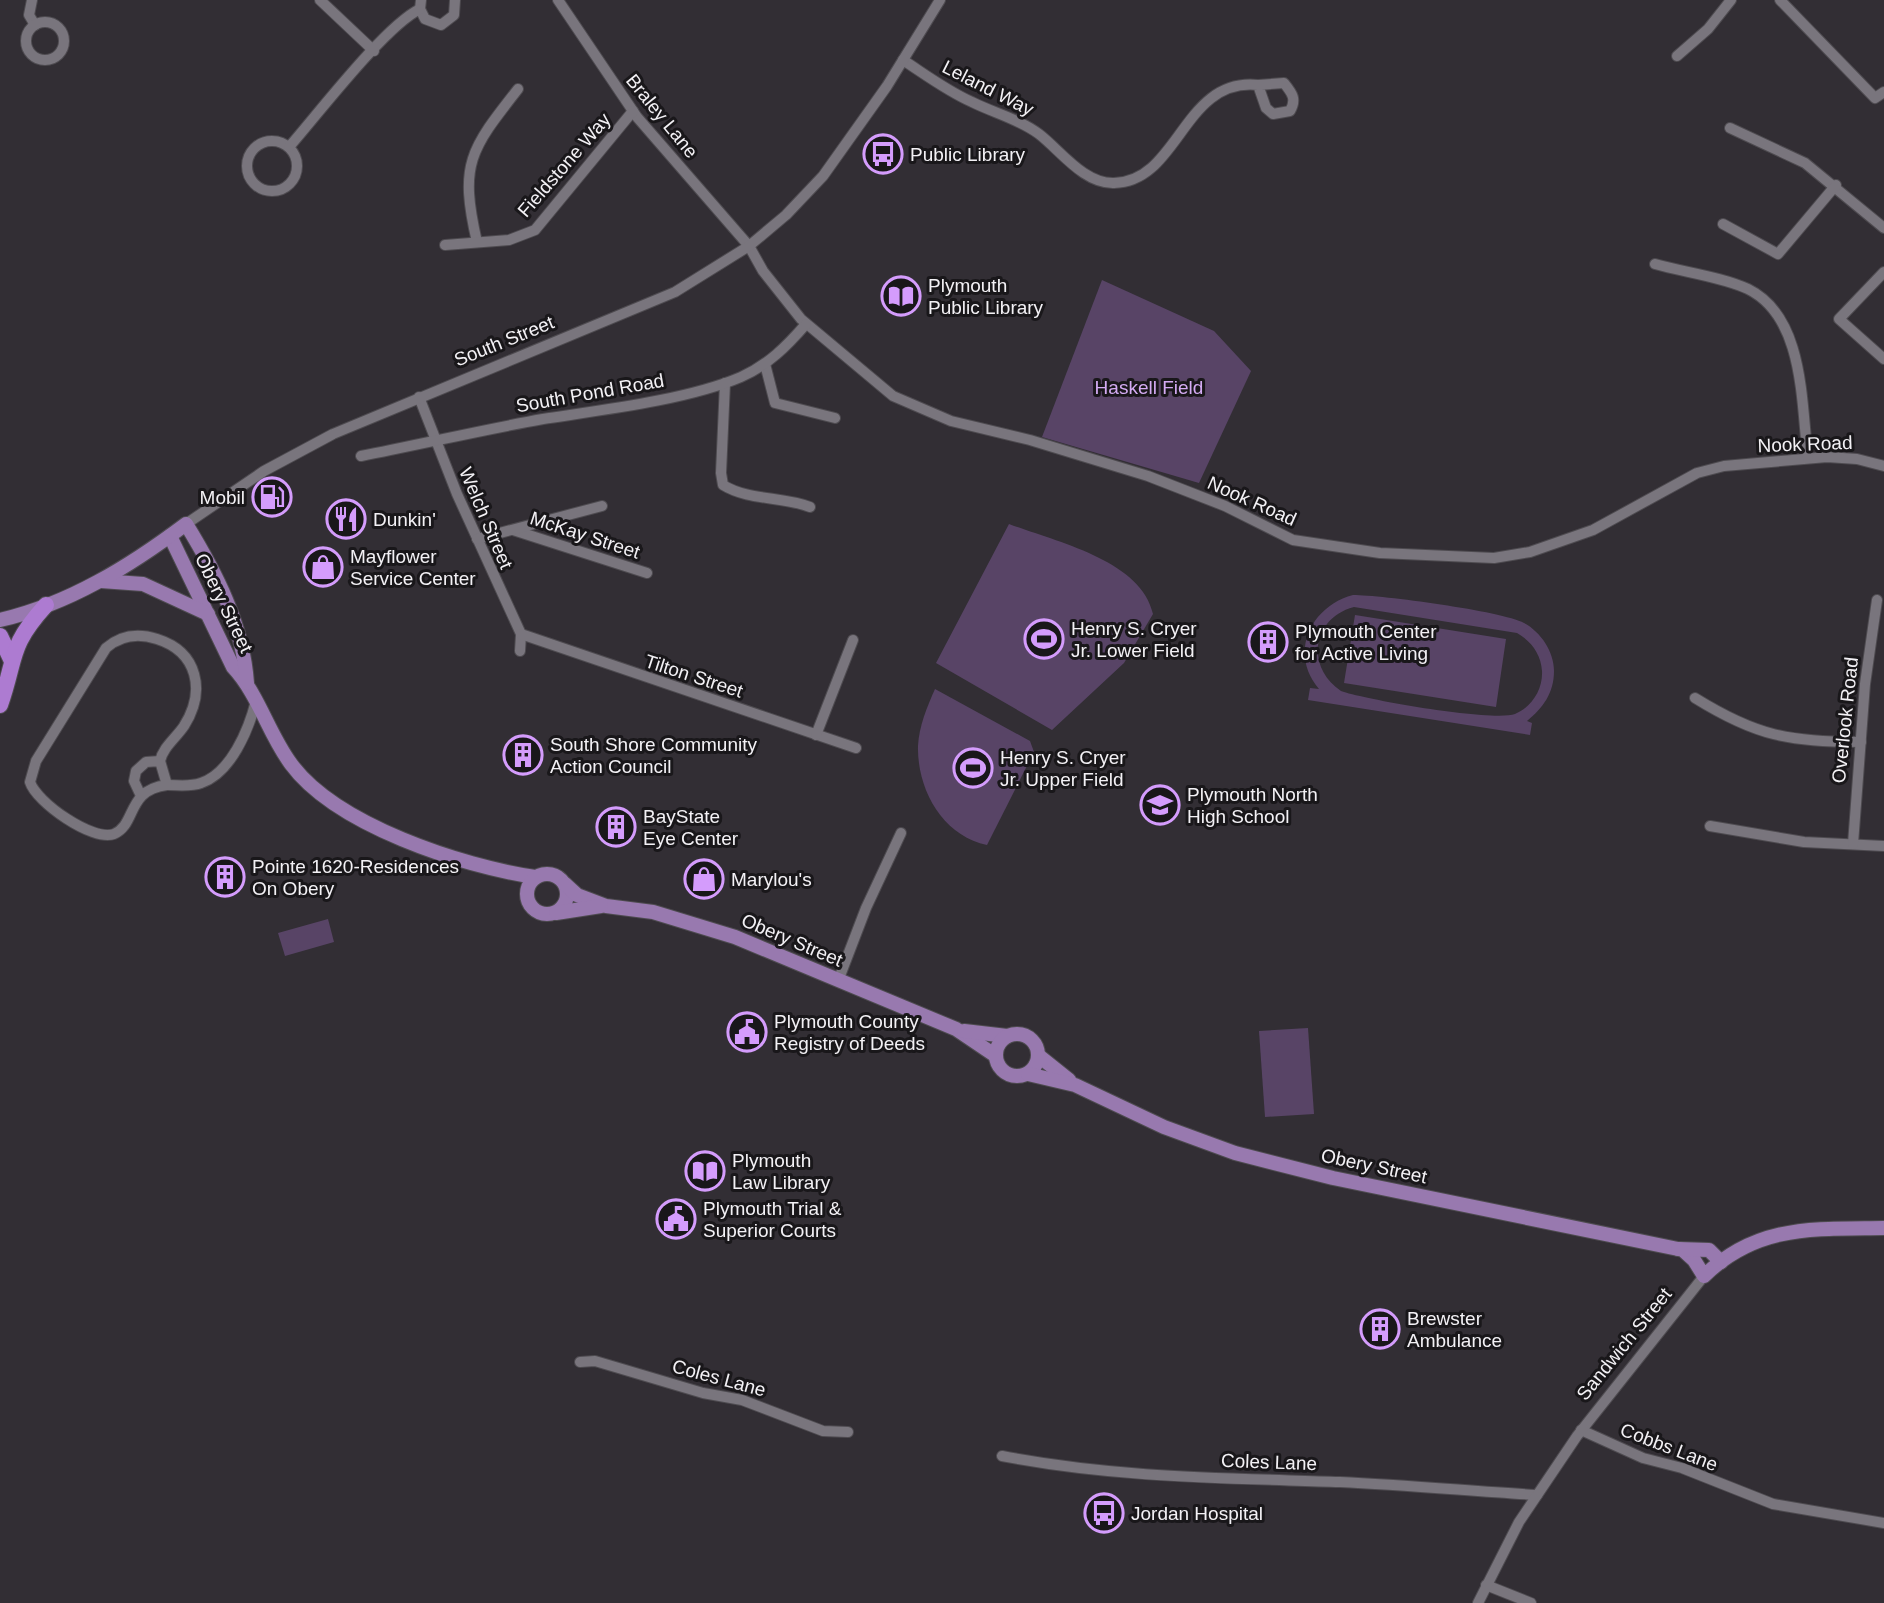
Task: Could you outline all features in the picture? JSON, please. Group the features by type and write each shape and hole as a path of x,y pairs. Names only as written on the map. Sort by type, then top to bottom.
{"highway":[{"path":"0,705 11,659 22,633 46,605"},
{"path":"0,636 11,659"}],"main road":[{"name":"South Street","path":"0,620 46,605 100,581 186,524"},
{"name":"Obery Street","path":"186,524 229,603 246,660 247,683"},
{"name":"Obery Street","path":"170,536 233,667 247,683 289,761 305,781 328,801 401,837 493,869 534,877 551,873 577,895 606,906 653,912 708,927 956,1030 996,1056 1005,1072 1016,1076 1028,1074 1075,1085 1164,1127 1235,1153 1333,1178 1677,1249 1709,1250 1721,1262"},
{"path":"100,581 143,584 208,614"},
{"name":"Obery Street","path":"493,869 526,894 535,911 554,913 606,906"},
{"path":"526,894 534,877"},
{"path":"554,913 565,904 565,884"},
{"name":"Obery Street","path":"956,1030 1028,1037 1036,1046 1038,1056 1075,1085"},
{"path":"996,1056 999,1045 1007,1037"},
{"path":"1028,1074 1035,1066 1038,1056"},
{"name":"Sandwich Street","path":"1704,1276 1753,1242 1773,1235 1817,1229 1884,1228"},
{"path":"1677,1249 1691,1256 1704,1276"}],"street":[{"path":"32,0 29,15 35,25"},
{"path":"320,0 374,51"},
{"path":"289,147 374,51 421,4 429,23 441,25 454,15 455,0"},
{"name":"Braley Lane","path":"558,0 633,111 749,246"},
{"name":"South Street","path":"186,524 264,471 322,439 681,289 749,246 786,215 823,176 904,60 940,0"},
{"path":"1677,56 1707,29 1731,0"},
{"path":"1780,0 1875,98 1884,92"},
{"name":"Leland Way","path":"904,60 959,96 1025,125 1081,170 1111,183 1136,177 1152,166 1199,108 1213,95 1234,87 1258,85"},
{"path":"477,242 466,192 469,165 489,124 518,89"},
{"name":"Fieldstone Way","path":"445,245 509,240 535,230 633,111"},
{"path":"1730,128 1805,163 1836,185 1884,228"},
{"path":"274,140 289,147 297,162 294,178 289,185 274,191 258,187 252,182 246,166 252,150 265,141 274,140"},
{"path":"1723,223 1779,254 1836,185"},
{"name":"Nook Road","path":"749,246 762,271 806,324 863,374 909,405 961,424 1038,443 1148,476 1225,506 1293,540 1349,549 1494,558 1530,552 1593,530 1697,473 1744,463 1808,458 1849,458 1884,466"},
{"path":"1655,264 1746,288 1764,299 1780,317 1792,345 1808,458"},
{"path":"1884,272 1839,319 1884,359"},
{"name":"South Pond Road","path":"361,456 435,442 462,433 607,409 725,383 765,363 806,324"},
{"path":"765,363 775,402 835,418"},
{"path":"725,383 721,473 723,485 746,495 790,499 810,507"},
{"name":"Welch Street","path":"419,397 435,442 521,634 520,651"},
{"path":"477,539 603,506"},
{"name":"McKay Street","path":"513,530 647,573"},
{"name":"Overlook Road","path":"1853,844 1877,600"},
{"name":"Tilton Street","path":"521,634 856,748"},
{"path":"167,785 160,761 192,709 197,686 195,672 185,655 167,643 145,636 123,637 106,648 36,761 30,782 37,797 85,828 108,835 120,830 141,796 167,785 199,784 217,773 243,737 257,701"},
{"path":"816,735 853,640"},
{"path":"1695,698 1742,726 1771,736 1808,741 1861,742"},
{"path":"141,796 134,781 136,771 146,762 160,761"},
{"path":"1710,826 1773,838 1884,846"},
{"path":"838,981 866,908 901,833"},
{"name":"Sandwich Street","path":"1478,1603 1537,1495 1581,1430 1704,1276"},
{"name":"Coles Lane","path":"580,1362 594,1361 703,1394 742,1400 823,1431 848,1432"},
{"name":"Cobbs Lane","path":"1581,1430 1643,1458 1682,1468 1745,1495 1786,1508 1884,1523"},
{"name":"Coles Lane","path":"1002,1456 1072,1470 1134,1475 1355,1483 1537,1495"},
{"path":"1486,1585 1531,1603"}],"green space":[{"name":"Haskell Field","path":"1102,280 1214,331 1251,371 1199,483 1042,437"},
{"name":"Henry S. Cryer Jr. Lower Field","path":"1009,524 1072,546 1115,567 1145,595 1153,614 1124,663 1052,730 936,663"},
{"path":"1353,595 1414,601 1511,618 1530,627 1541,637 1549,650 1554,671 1552,686 1546,699 1527,721 1532,723 1530,735 1308,700 1310,688 1319,689 1305,661 1305,646 1316,620 1338,601","holes":["1354,607 1517,633 1531,644 1537,654 1542,678 1538,691 1527,707 1515,714 1503,716 1430,709 1341,691 1330,681 1318,657 1318,644 1329,621"]},
{"path":"1355,615 1506,639 1496,707 1344,683"},
{"name":"Henry S. Cryer Jr. Upper Field","path":"935,689 1030,741 1034,752 987,845 971,840 946,821 936,809 922,779 919,739"},
{"path":"328,919 334,942 285,956 278,933"},
{"path":"1308,1028 1314,1114 1265,1117 1259,1031"}],"place":[{"name":"Public Library","path":"883,154"},
{"name":"Plymouth Public Library","path":"901,296"},
{"name":"Mobil","path":"272,497"},
{"name":"Dunkin'","path":"346,519"},
{"name":"Mayflower Service Center","path":"323,567"},
{"name":"Henry S. Cryer Jr. Lower Field","path":"1044,639"},
{"name":"Plymouth Center for Active Living","path":"1268,642"},
{"name":"South Shore Community Action Council","path":"523,755"},
{"name":"Henry S. Cryer Jr. Upper Field","path":"973,768"},
{"name":"Plymouth North High School","path":"1160,805"},
{"name":"BayState Eye Center","path":"616,827"},
{"name":"Pointe 1620-Residences On Obery","path":"225,877"},
{"name":"Marylou's","path":"704,879"},
{"name":"Plymouth County Registry of Deeds","path":"747,1032"},
{"name":"Plymouth Law Library","path":"705,1171"},
{"name":"Plymouth Trial & Superior Courts","path":"676,1219"},
{"name":"Brewster Ambulance","path":"1380,1329"},
{"name":"Jordan Hospital","path":"1104,1513"}]}
